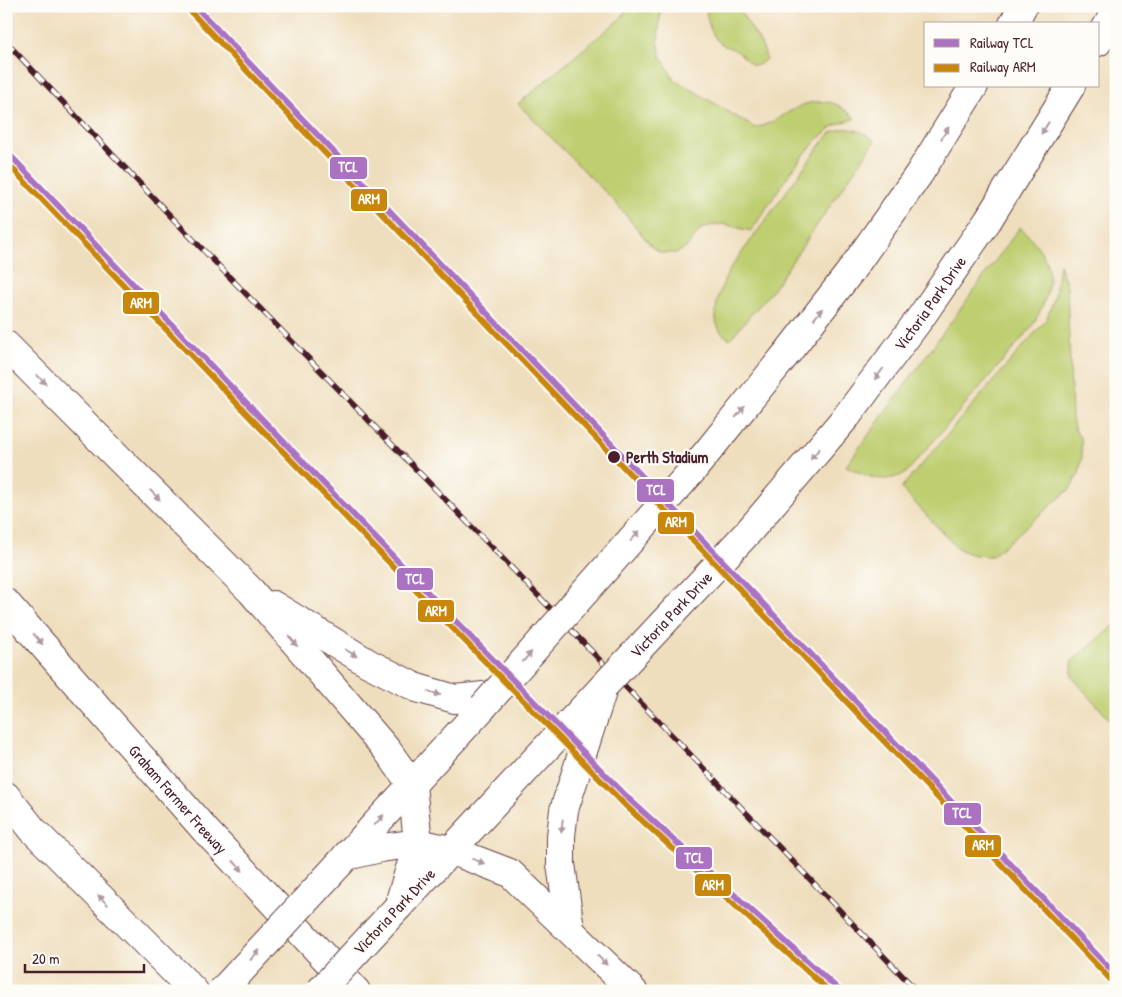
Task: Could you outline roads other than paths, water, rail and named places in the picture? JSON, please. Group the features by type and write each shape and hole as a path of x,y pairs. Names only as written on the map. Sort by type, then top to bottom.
{"main road":[{"path":"1013,22 1023,6"},
{"path":"1100,38 1116,10"},
{"path":"222,991 412,784 483,700 692,471 850,272 919,174 973,88"},
{"name":"Victoria Park Drive","path":"320,991 750,530 847,416 921,318 988,220 1070,88"},
{"path":"6,345 250,591 387,750 412,784 418,843 398,907"},
{"path":"250,591 368,663 417,688 454,699 483,700"},
{"name":"Graham Farmer Freeway","path":"6,603 205,830 356,991"},
{"path":"570,929 561,864 561,836 564,810 604,686"},
{"path":"6,796 34,830 194,991"},
{"path":"346,856 380,848 418,843 450,850 510,873 633,991"}],"railway":[{"path":"6,42 181,227 504,560 917,991"}],"rail line":[{"name":"TCL","path":"195,6 1116,975"},
{"name":"ARM","path":"190,11 1111,980"},
{"name":"TCL","path":"6,151 431,596 630,800 840,991"},
{"name":"ARM","path":"6,162 426,601 625,805 829,991"}],"place":[{"name":"Perth Stadium","path":"614,457"}]}
